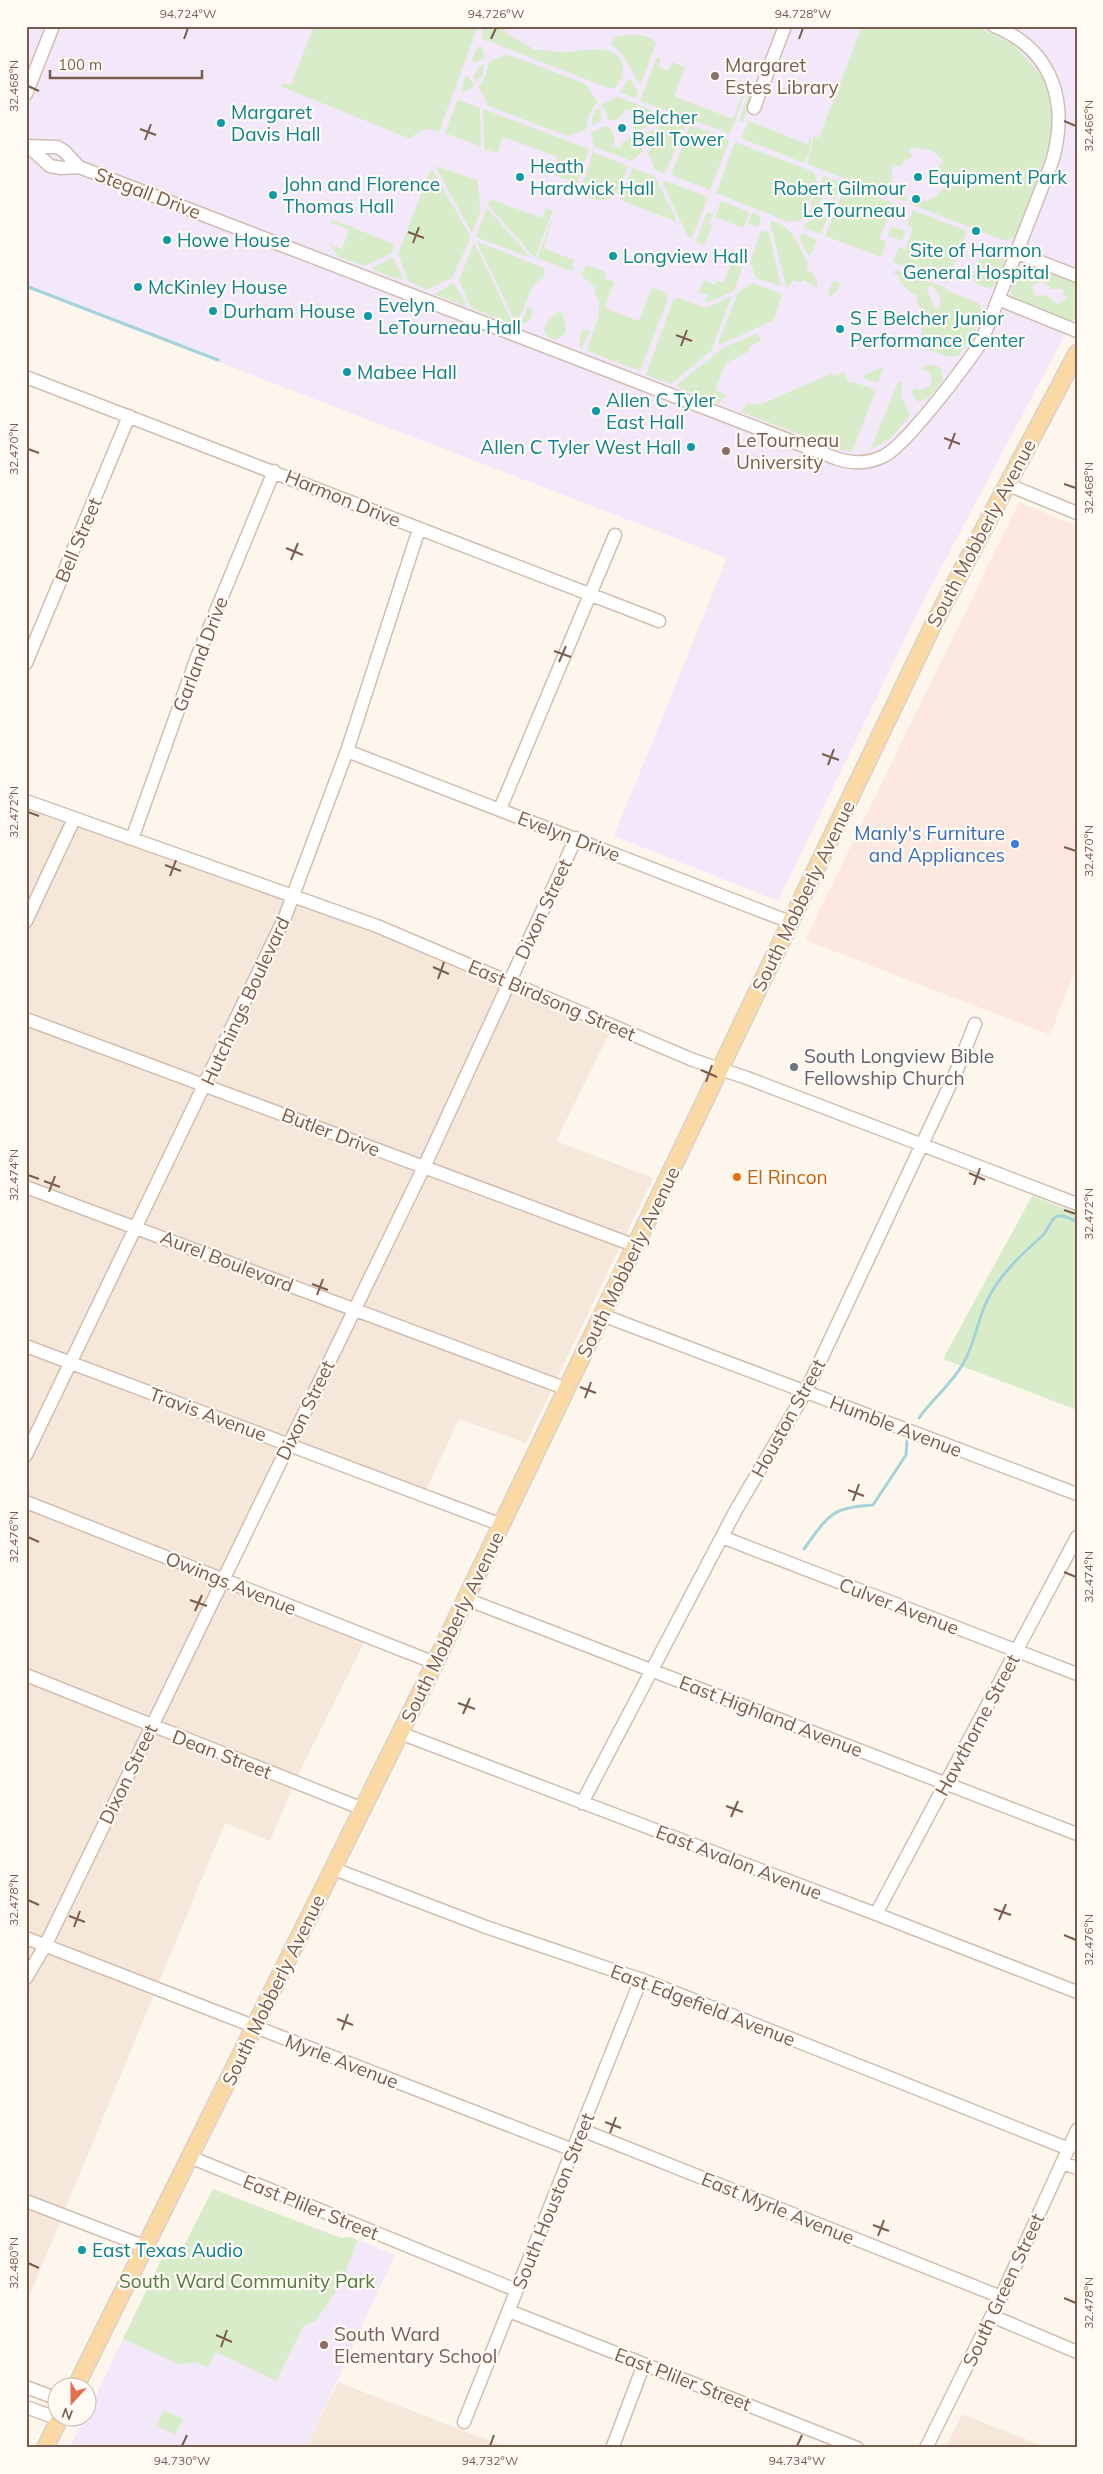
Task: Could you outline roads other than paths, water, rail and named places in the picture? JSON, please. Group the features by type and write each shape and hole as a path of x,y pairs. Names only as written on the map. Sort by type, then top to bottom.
{"main road":[{"name":"South Mobberly Avenue","path":"81,2376 435,1663 935,621 1006,484 1077,354"},
{"path":"46,2448 56,2426"}],"street":[{"path":"26,94 53,26"},
{"path":"754,108 785,26"},
{"name":"Stegall Drive","path":"27,146 50,166 61,168 79,167 848,462 875,460 899,445 973,354 984,336 1054,153 1058,131 1059,106 1051,78 1039,59 1013,35 994,26"},
{"name":"Stegall Drive","path":"27,146 57,148 64,151 79,167"},
{"path":"1017,253 1077,276"},
{"path":"998,299 1077,331"},
{"name":"Harmon Drive","path":"26,377 659,621"},
{"name":"Bell Street","path":"26,663 129,416"},
{"name":"Garland Drive","path":"132,839 197,657 274,471"},
{"path":"1006,484 1077,513"},
{"name":"Hutchings Boulevard","path":"26,1455 137,1228 294,896 347,751 419,529"},
{"path":"500,810 615,535"},
{"name":"Evelyn Drive","path":"347,751 790,922"},
{"name":"East Birdsong Street","path":"26,801 386,929 720,1070 1077,1204"},
{"path":"26,921 74,818"},
{"name":"Dixon Street","path":"26,1978 45,1946 424,1167 576,838"},
{"name":"Butler Drive","path":"26,1019 636,1246"},
{"name":"Houston Street","path":"582,1803 722,1537 806,1391 954,1077 975,1024"},
{"name":"Aurel Boulevard","path":"26,1187 567,1389"},
{"name":"Humble Avenue","path":"602,1315 1077,1494"},
{"name":"Travis Avenue","path":"26,1346 502,1525"},
{"name":"Owings Avenue","path":"26,1502 435,1663"},
{"name":"Culver Avenue","path":"722,1537 1077,1674"},
{"name":"Hawthorne Street","path":"876,1914 1077,1537"},
{"name":"East Highland Avenue","path":"466,1599 946,1782 1077,1834"},
{"name":"Dean Street","path":"26,1675 363,1809"},
{"name":"East Avalon Avenue","path":"400,1733 1077,1992"},
{"name":"East Edgefield Avenue","path":"334,1868 486,1926 641,1979 1068,2149"},
{"name":"Myrle Avenue","path":"26,1938 573,2150"},
{"name":"South Houston Street","path":"464,2422 641,1979"},
{"name":"East Myrle Avenue","path":"582,2130 1001,2298"},
{"name":"South Green Street","path":"926,2448 1001,2298 1077,2130"},
{"name":"East Pliler Street","path":"190,2157 516,2290"},
{"path":"1063,2163 1077,2168"},
{"path":"26,2201 146,2247"},
{"name":"East Pliler Street","path":"508,2311 857,2448"},
{"path":"992,2316 1077,2352"},
{"path":"613,2446 644,2364"},
{"path":"26,2387 48,2395"},
{"path":"26,2407 48,2414"}],"waterway":[{"path":"26,286 218,360"},
{"path":"919,1418 954,1377 964,1362 987,1301 1004,1274 1045,1233 1053,1219 1063,1216 1077,1221"},
{"path":"804,1549 819,1528 832,1515 848,1508 873,1505 906,1455 907,1440"}],"place":[{"name":"Margaret Estes Library","path":"715,76"},
{"name":"Margaret Davis Hall","path":"221,123"},
{"name":"Belcher Bell Tower","path":"622,128"},
{"name":"Heath Hardwick Hall","path":"520,177"},
{"name":"Equipment Park","path":"918,177"},
{"name":"John and Florence Thomas Hall","path":"273,195"},
{"name":"Robert Gilmour LeTourneau","path":"916,199"},
{"name":"Site of Harmon General Hospital","path":"976,231"},
{"name":"Howe House","path":"167,240"},
{"name":"Longview Hall","path":"613,256"},
{"name":"McKinley House","path":"138,287"},
{"name":"Durham House","path":"213,311"},
{"name":"Evelyn LeTourneau Hall","path":"368,316"},
{"name":"S E Belcher Junior Performance Center","path":"840,329"},
{"name":"Mabee Hall","path":"347,372"},
{"name":"Allen C Tyler East Hall","path":"596,411"},
{"name":"Allen C Tyler West Hall","path":"691,447"},
{"name":"LeTourneau University","path":"726,451"},
{"name":"Manly's Furniture and Appliances","path":"1015,844"},
{"name":"South Longview Bible Fellowship Church","path":"794,1067"},
{"name":"El Rincon","path":"737,1177"},
{"name":"East Texas Audio","path":"82,2250"},
{"name":"South Ward Elementary School","path":"324,2345"}],"park label":[{"name":"South Ward Community Park","path":"247,2281"}]}
